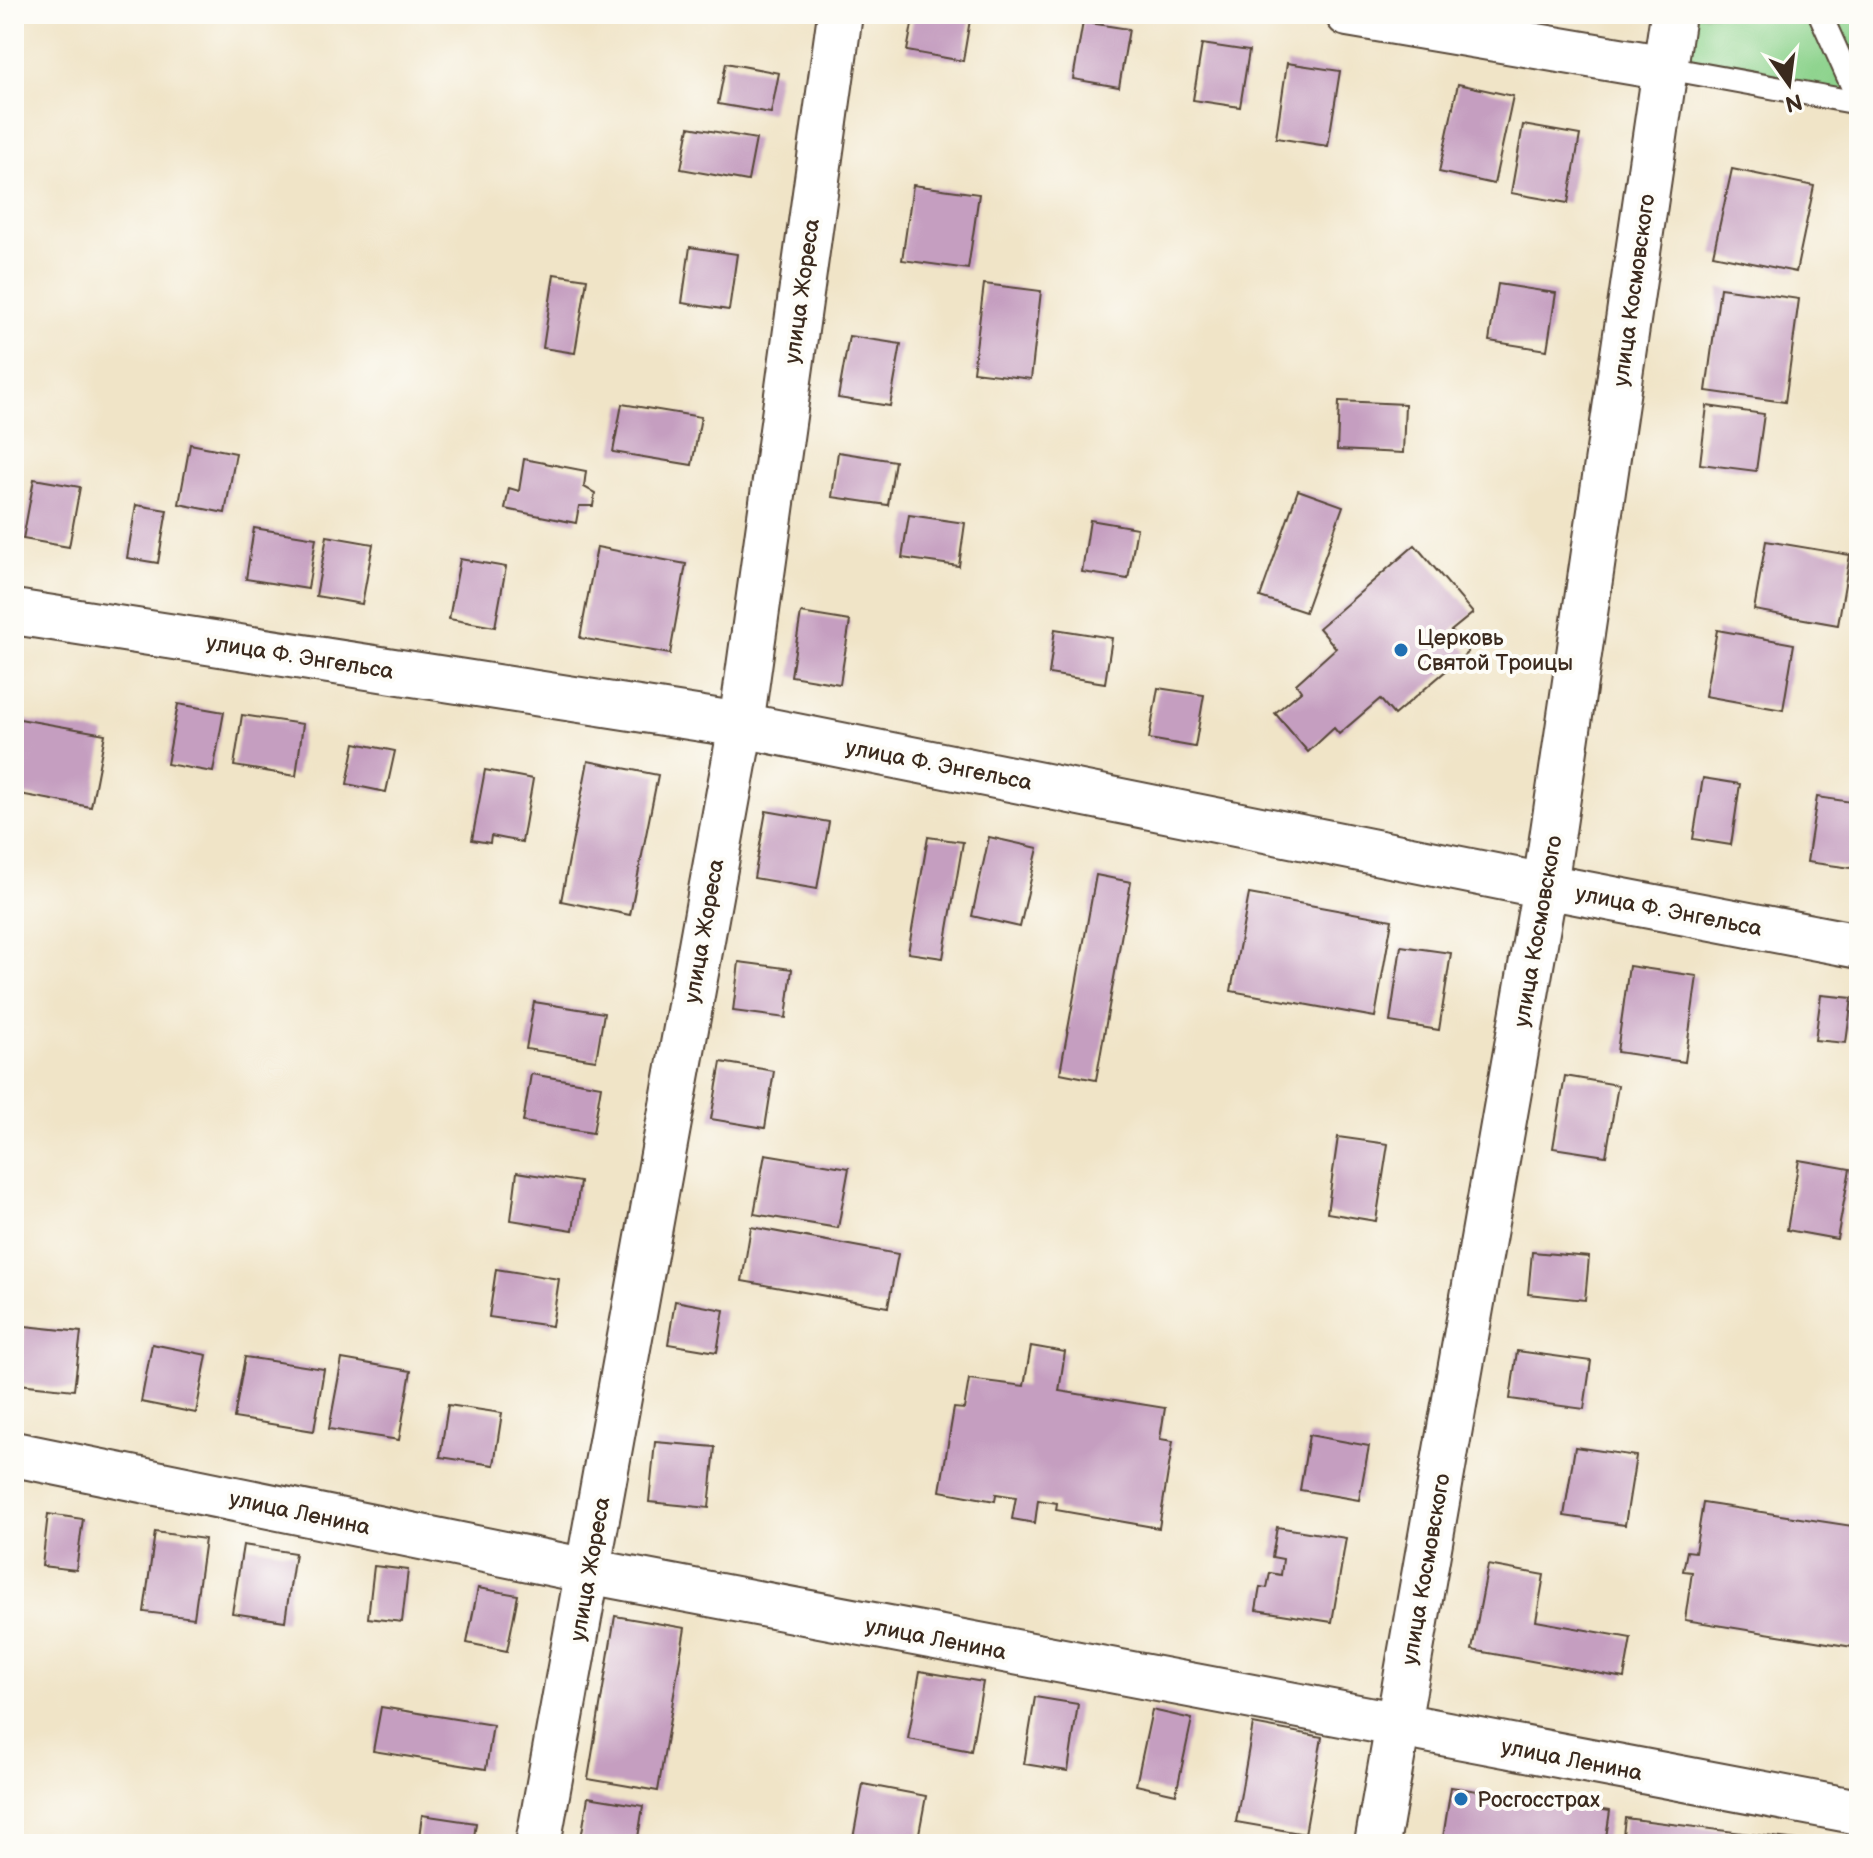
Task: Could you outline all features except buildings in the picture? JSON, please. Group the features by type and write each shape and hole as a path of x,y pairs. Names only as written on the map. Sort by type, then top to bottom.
{"street":[{"name":"улица Жореса","path":"538,1844 741,725 840,14"},
{"path":"1348,14 1666,68"},
{"name":"улица Космовского","path":"1377,1844 1545,886 1673,14"},
{"name":"улица Ф. Энгельса","path":"14,612 741,725 1859,946"},
{"name":"улица Ленина","path":"14,1454 588,1571 1859,1812"}],"lane":[{"path":"1820,14 1859,102"},
{"path":"1666,68 1859,102"}],"green space":[{"path":"1674,14 1859,14 1859,103 1666,68"}],"place":[{"name":"Церковь Святой Троицы","path":"1401,650"},
{"name":"Росгосстрах","path":"1461,1799"}]}
